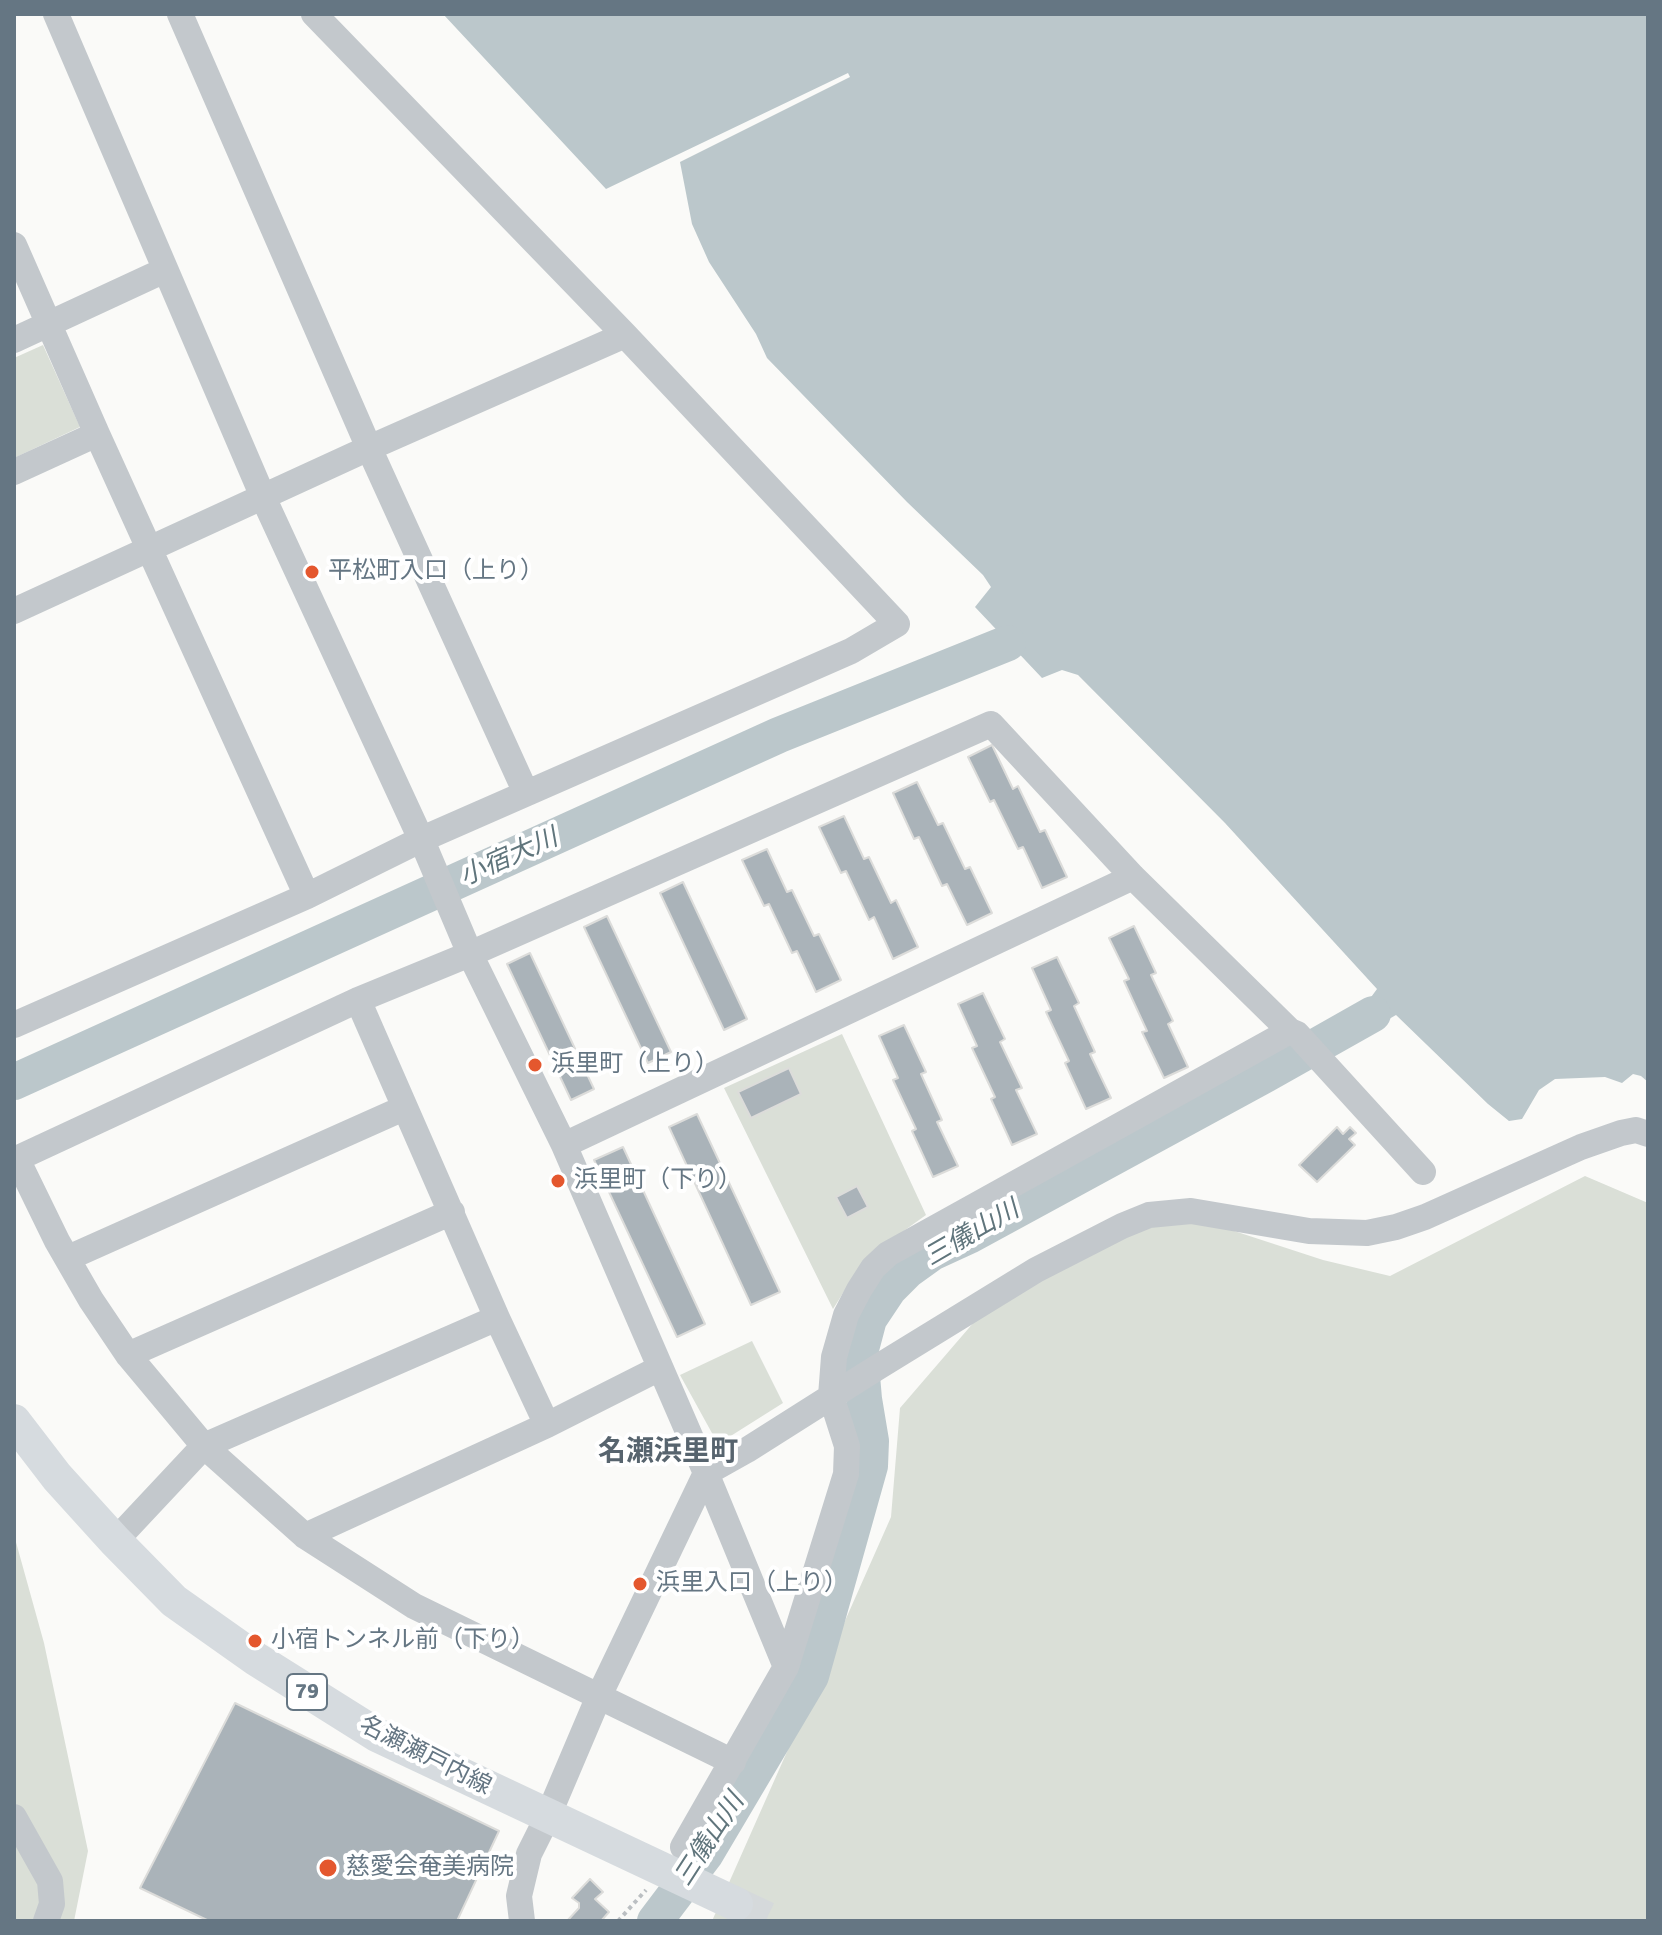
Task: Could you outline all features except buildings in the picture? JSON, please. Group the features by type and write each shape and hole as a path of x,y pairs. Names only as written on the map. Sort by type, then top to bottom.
{"main road":[{"name":"名瀬瀬戸内線","path":"14,1421 57,1477 174,1601 269,1668 377,1735 548,1816 671,1863 704,1890 736,1904"}],"street":[{"path":"56,14 263,497 467,947 564,1145 786,1667"},
{"path":"180,14 369,448 526,793"},
{"path":"14,1025 423,845 526,793 851,651 897,624 625,335 314,14"},
{"path":"14,245 307,896"},
{"path":"14,340 165,270"},
{"path":"14,611 369,448 625,335"},
{"path":"14,472 97,434"},
{"path":"733,1762 414,1606 305,1536 204,1446 128,1355 57,1241 16,1160 467,947 991,724 1133,877 1294,1033 1423,1172"},
{"path":"564,1145 1133,877"},
{"path":"358,1000 547,1425"},
{"path":"671,1863 786,1667 846,1474 847,1446 835,1394 834,1357 846,1315 873,1268 888,1254 1294,1033"},
{"path":"68,1258 404,1108"},
{"path":"522,1921 519,1896 529,1854 599,1696 706,1473 1036,1270 1149,1215 1191,1211 1309,1231 1367,1233 1425,1217 1581,1147 1636,1130 1648,1134"},
{"path":"128,1355 452,1212"},
{"path":"115,1541 204,1446 497,1318"},
{"path":"305,1536 547,1425 660,1368"},
{"path":"14,1817 50,1881 52,1904 46,1921"}],"path":[{"path":"618,1921 671,1863"}],"shaded area":[{"path":"443,14 1648,14 1648,1082 1633,1074 1622,1083 1605,1077 1555,1079 1539,1090 1522,1119 1509,1121 1396,1015 1382,1023 1366,1004 1377,989 1225,823 1078,675 1062,670 1042,678 975,607 991,587 983,575 767,358 756,334 709,262 692,224 680,162 850,77 848,73 606,189"},
{"path":"43,345 80,427 14,458 14,358"},
{"path":"842,1034 926,1215 873,1253 855,1274 833,1309 724,1088"},
{"path":"1585,1176 1648,1203 1648,1921 712,1921 891,1517 900,1408 999,1293 1176,1212 1323,1260 1390,1276"},
{"path":"752,1341 783,1403 718,1444 680,1375"},
{"path":"14,1535 44,1643 88,1851 74,1921 14,1921"}],"waterway":[{"name":"小宿大川","path":"14,1082 779,735 1008,643"},
{"name":"三儀山川","path":"655,1921 705,1855 811,1676 870,1466 871,1441 860,1353 869,1319 889,1289 932,1253 969,1236 1373,1014"}],"tunnel":[{"path":"736,1904 772,1921"}],"place":[{"name":"平松町入口（上り）","path":"312,572"},
{"name":"浜里町（上り）","path":"535,1065"},
{"name":"浜里町（下り）","path":"558,1181"},
{"name":"浜里入口（上り）","path":"640,1584"},
{"name":"小宿トンネル前（下り）","path":"255,1641"},
{"name":"慈愛会奄美病院","path":"328,1868"}],"district":[{"name":"名瀬浜里町","path":"668,1453"}]}
